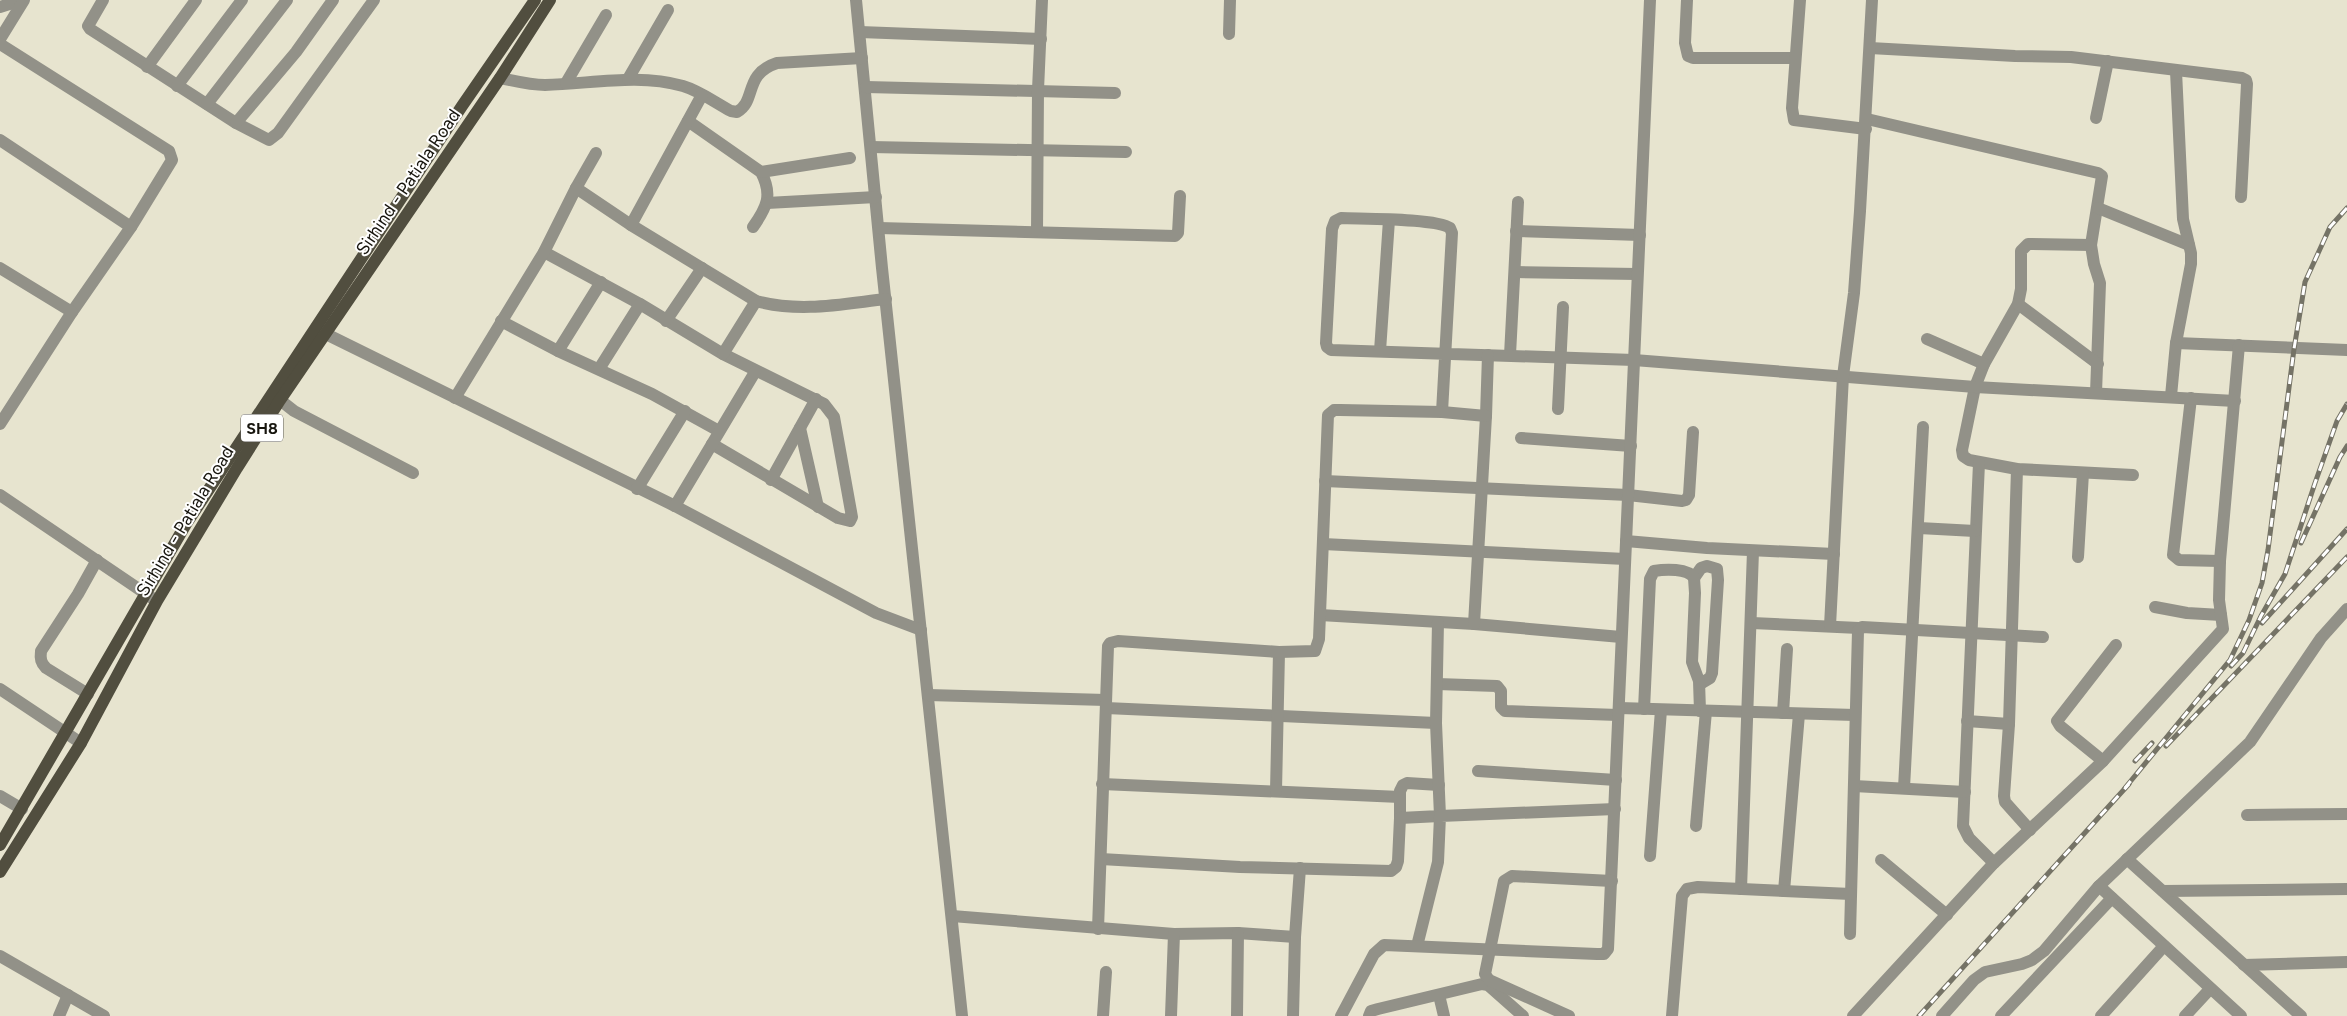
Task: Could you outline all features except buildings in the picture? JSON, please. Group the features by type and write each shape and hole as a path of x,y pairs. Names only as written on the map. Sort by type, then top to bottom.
{"main road":[{"path":"0,845 88,694 151,598 186,524 462,106 535,0"},
{"name":"Sirhind - Patiala Road","path":"0,872 81,743 151,598 280,400 500,78 550,0"}],"street":[{"path":"0,6 23,0"},
{"path":"0,40 23,0"},
{"path":"103,0 88,26 177,86 236,123 269,140 374,0"},
{"path":"147,67 196,0"},
{"path":"177,86 242,0"},
{"path":"207,104 287,0"},
{"path":"236,123 296,52 334,0"},
{"path":"856,0 936,765 938,806 962,1016"},
{"path":"1037,232 1038,90 1042,0"},
{"path":"1229,34 1230,0"},
{"path":"1341,1016 1379,949 1384,945 1490,951 1604,954 1609,943 1650,0"},
{"path":"1687,0 1685,43 1688,56 1693,58 1795,58"},
{"path":"1800,0 1792,108 1794,120 1866,124 2098,173 2102,176 2103,181 2091,245 2100,283 2096,393"},
{"path":"1830,626 1843,376 1854,293 1866,124 1872,0"},
{"path":"628,79 668,10"},
{"path":"566,83 606,15"},
{"path":"860,32 1041,39"},
{"path":"0,44 171,155 169,166 131,227 72,312 0,424"},
{"path":"1870,48 2108,60 2246,80 2241,197"},
{"path":"500,78 522,83 566,83 628,79 672,83 686,87 731,111 737,112 745,105 757,75 768,66 777,63 862,58"},
{"path":"2096,118 2108,60"},
{"path":"2171,396 2176,343 2191,264 2183,219 2176,71"},
{"path":"866,87 1115,93"},
{"path":"631,225 702,95"},
{"path":"688,121 761,172 767,183 767,203 753,227"},
{"path":"0,140 131,227"},
{"path":"871,147 1126,152"},
{"path":"455,398 544,252 596,153"},
{"path":"761,172 850,158"},
{"path":"576,188 631,225 756,301 779,307 804,308 886,299"},
{"path":"879,228 1174,236 1178,233 1180,196"},
{"path":"767,203 876,197"},
{"path":"1510,355 1518,202"},
{"path":"2098,208 2189,245"},
{"path":"1442,412 1445,352 1452,233 1450,228 1438,223 1389,220 1341,218 1335,221 1332,229 1327,347 1332,350 1445,352 1634,360 1975,387 2171,396 2235,401"},
{"path":"1380,351 1389,220"},
{"path":"1516,231 1640,236"},
{"path":"2091,245 2028,244 2021,251 2021,289 2018,304 1984,364 1975,387 1962,450 1963,456 1978,462 2017,469 2133,475"},
{"path":"544,252 640,304 755,372 824,404 834,417 852,517 850,521 845,521 818,507 712,444"},
{"path":"0,268 72,312"},
{"path":"666,321 702,268"},
{"path":"1515,272 1637,274"},
{"path":"558,351 601,282"},
{"path":"723,354 756,301"},
{"path":"598,369 640,304"},
{"path":"2018,304 2098,364"},
{"path":"1558,409 1563,307"},
{"path":"501,321 558,351 685,411 719,431"},
{"path":"326,334 637,489 675,506 876,613 922,630"},
{"path":"1927,339 1984,364"},
{"path":"2176,343 2347,350"},
{"path":"1853,1016 1994,863 2103,761 2223,629 2220,562 2239,345"},
{"path":"1474,624 1488,355"},
{"path":"675,506 755,372"},
{"path":"2191,398 2174,555 2178,560 2220,562"},
{"path":"771,480 816,399"},
{"path":"280,400 294,411 413,473"},
{"path":"1098,929 1108,646 1113,642 1279,652 1315,651 1319,639 1328,415 1331,412 1340,410 1442,412 1486,416"},
{"path":"637,489 685,411"},
{"path":"1904,788 1923,427"},
{"path":"800,428 818,507"},
{"path":"1324,481 1481,487 1686,500 1689,495 1693,432"},
{"path":"1522,438 1631,446"},
{"path":"1978,462 1963,819 1965,832 1994,863"},
{"path":"2017,469 2005,802 2030,830"},
{"path":"2078,557 2083,472"},
{"path":"0,495 151,598"},
{"path":"1919,528 1975,531"},
{"path":"1626,541 1834,554"},
{"path":"1323,544 1625,559"},
{"path":"1741,889 1752,623 1753,550"},
{"path":"88,694 46,668 41,663 40,657 41,651 78,594 97,560"},
{"path":"1696,826 1703,711 1700,684 1692,662 1694,578 1701,568 1707,566 1717,569 1718,580 1712,672 1710,678 1700,684"},
{"path":"1644,709 1652,575 1659,570 1687,572 1694,578"},
{"path":"2156,608 2187,613 2221,615"},
{"path":"1942,1016 1974,980 1985,972 2022,964 2039,955 2099,886 2250,742 2321,638 2347,609"},
{"path":"1320,615 1474,624 1621,637"},
{"path":"1417,946 1438,862 1440,816 1436,723 1438,622"},
{"path":"1752,623 1860,628 1913,628 2043,637"},
{"path":"1850,934 1858,634 1860,628"},
{"path":"2103,761 2060,726 2058,721 2116,645"},
{"path":"1784,713 1787,649"},
{"path":"1276,791 1279,652"},
{"path":"1437,684 1497,686 1501,691 1501,707 1505,711 1618,711 1644,709 1856,715"},
{"path":"2,693 81,743"},
{"path":"928,695 1436,723"},
{"path":"1650,856 1660,710"},
{"path":"1784,891 1799,714"},
{"path":"1968,722 2009,724"},
{"path":"1478,771 1616,780"},
{"path":"1101,859 1240,867 1391,871 1396,867 1398,861 1400,797 1403,785 1407,783 1439,785"},
{"path":"1102,784 1400,797"},
{"path":"1854,786 1965,792"},
{"path":"0,796 22,809"},
{"path":"1400,818 1615,809"},
{"path":"2248,815 2347,814"},
{"path":"1881,860 1947,915"},
{"path":"2127,860 2301,1016"},
{"path":"1293,1016 1295,937 1300,868"},
{"path":"1569,1016 1489,980 1485,974 1502,888 1507,878 1612,881"},
{"path":"2099,886 2241,1016"},
{"path":"1672,1016 1682,896 1687,889 1698,887 1851,894"},
{"path":"2162,891 2347,889"},
{"path":"2001,1016 2112,898"},
{"path":"952,916 1174,934 1238,933 1295,937"},
{"path":"1238,933 1238,1016"},
{"path":"1171,1016 1174,934"},
{"path":"2101,1016 2164,946"},
{"path":"0,956 104,1016"},
{"path":"2244,964 2347,962"},
{"path":"1104,1016 1106,972"},
{"path":"1369,1016 1371,1011 1378,1008 1473,985 1488,985 1522,1016"},
{"path":"2185,1016 2210,989"},
{"path":"1439,994 1444,1016"},
{"path":"59,1016 68,995"}],"railway":[{"path":"2125,788 2230,660 2249,620 2262,583 2268,550 2294,349 2305,282 2330,227 2347,208"},
{"path":"2231,666 2243,653 2285,574 2337,421 2347,404"},
{"path":"2301,543 2340,457 2347,446"},
{"path":"2262,623 2347,529"},
{"path":"2166,746 2347,557"},
{"path":"2135,761 2152,743"},
{"path":"1919,1016 2129,784"}]}
